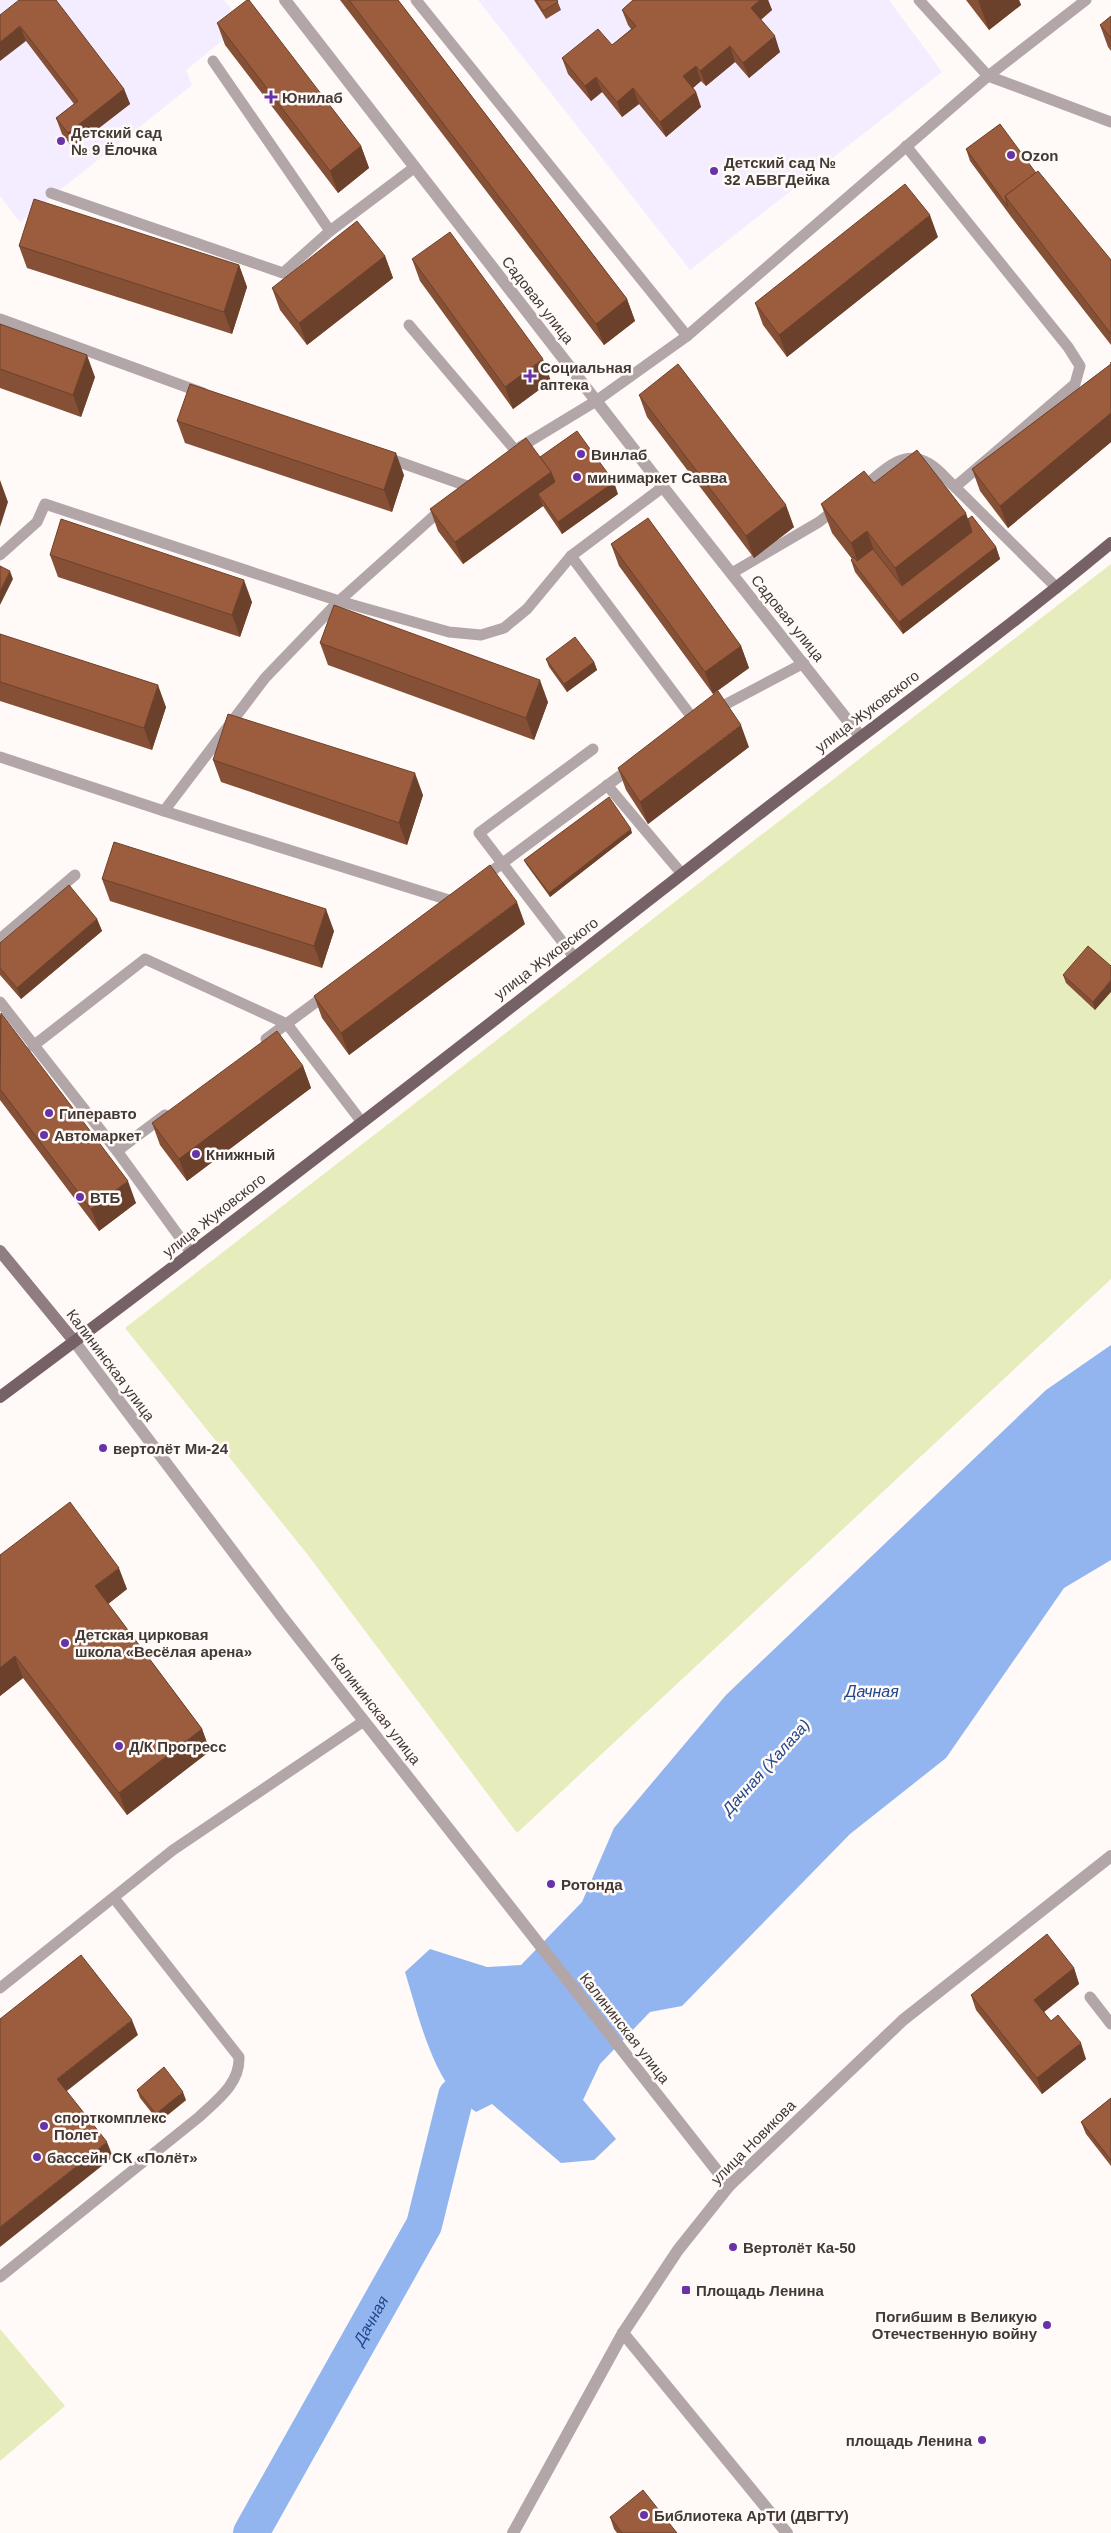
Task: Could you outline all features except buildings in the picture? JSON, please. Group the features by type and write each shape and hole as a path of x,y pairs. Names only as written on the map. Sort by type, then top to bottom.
{"main road":[{"name":"улица Жуковского","path":"0,1397 192,1254 361,1121 860,736 1057,588 1111,543"},
{"name":"Калининская улица","path":"0,1251 74,1341"}],"street":[{"name":"Садовая улица","path":"285,0 663,487 860,736"},
{"name":"Калининская улица","path":"74,1341 280,1614 729,2186"},
{"name":"улица Новикова","path":"513,2533 623,2333 678,2250 729,2186 903,2020 1109,1860"},
{"path":"623,2333 787,2533"}],"lane":[{"path":"416,0 686,336"},
{"path":"919,0 988,76 1111,122"},
{"path":"409,325 511,453 596,401 686,336 988,76 1086,0"},
{"path":"213,61 330,231"},
{"path":"906,146 1068,347 1080,366 1075,384 955,486"},
{"path":"51,193 283,273 330,231 415,167"},
{"path":"0,319 216,398"},
{"path":"164,811 265,678 339,601 464,489 374,453"},
{"path":"732,573 819,522 900,459 914,458 928,463 955,486 1057,588"},
{"path":"0,555 37,522 45,504 339,601 449,632 481,635 504,628 527,609 571,556 663,487"},
{"path":"571,556 690,723 804,664"},
{"path":"574,957 479,833 592,749"},
{"path":"0,757 164,811 456,898 436,913"},
{"path":"474,884 639,762"},
{"path":"607,785 682,874"},
{"path":"0,939 75,875"},
{"path":"33,1046 145,959 287,1024 361,1121"},
{"path":"256,1047 334,989"},
{"path":"0,1002 117,1151 192,1254"},
{"path":"117,1151 178,1105"},
{"path":"0,1988 173,1850 364,1720"},
{"path":"0,2278 198,2117 224,2094 236,2077 240,2067 239,2057 114,1898"},
{"path":"1090,1997 1111,2024"}],"shaded area":[{"name":"Детский сад № 9 Ёлочка","path":"0,0 224,0 243,24 186,70 192,85 20,222 0,196"},
{"name":"Детский сад № 32 АБВГДейка","path":"478,0 889,0 942,72 690,270"}],"green space":[{"path":"1111,564 1111,1279 517,1833 308,1555 125,1328"},
{"path":"0,2329 65,2406 0,2461"}],"water":[{"name":"Дачная","path":"1111,1345 1111,1560 1064,1588 946,1758 850,1834 682,2006 650,2012 600,2064 583,2100 616,2139 594,2160 561,2163 492,2104 476,2112 455,2095 438,2068 431,2052 419,2020 405,1972 430,1949 487,1967 521,1965 582,1902 614,1828 726,1695 1046,1390"}],"waterway":[{"name":"Дачная","path":"251,2533 424,2225 456,2096 495,2064"}],"place":[{"name":"Юнилаб","path":"271,97"},
{"name":"Детский сад № 9 Ёлочка","path":"61,141"},
{"name":"Ozon","path":"1011,155"},
{"name":"Детский сад № 32 АБВГДейка","path":"714,171"},
{"name":"Социальная аптека","path":"530,376"},
{"name":"Винлаб","path":"581,454"},
{"name":"минимаркет Савва","path":"577,477"},
{"name":"Гиперавто","path":"49,1113"},
{"name":"Автомаркет","path":"44,1135"},
{"name":"Книжный","path":"196,1154"},
{"name":"ВТБ","path":"80,1197"},
{"name":"вертолёт Ми-24","path":"103,1448"},
{"name":"Детская цирковая школа «Весёлая арена»","path":"65,1643"},
{"name":"Д/К Прогресс","path":"119,1746"},
{"name":"Ротонда","path":"551,1884"},
{"name":"спорткомплекс Полет","path":"44,2126"},
{"name":"бассейн СК «Полёт»","path":"37,2157"},
{"name":"Вертолёт Ка-50","path":"733,2247"},
{"name":"Площадь Ленина","path":"686,2290"},
{"name":"Погибшим в Великую Отечественную войну","path":"1047,2325"},
{"name":"площадь Ленина","path":"982,2440"},
{"name":"Библиотека АрТИ (ДВГТУ)","path":"644,2515"}],"water label":[{"name":"Дачная (Халаза)","path":"766,1767"}]}
